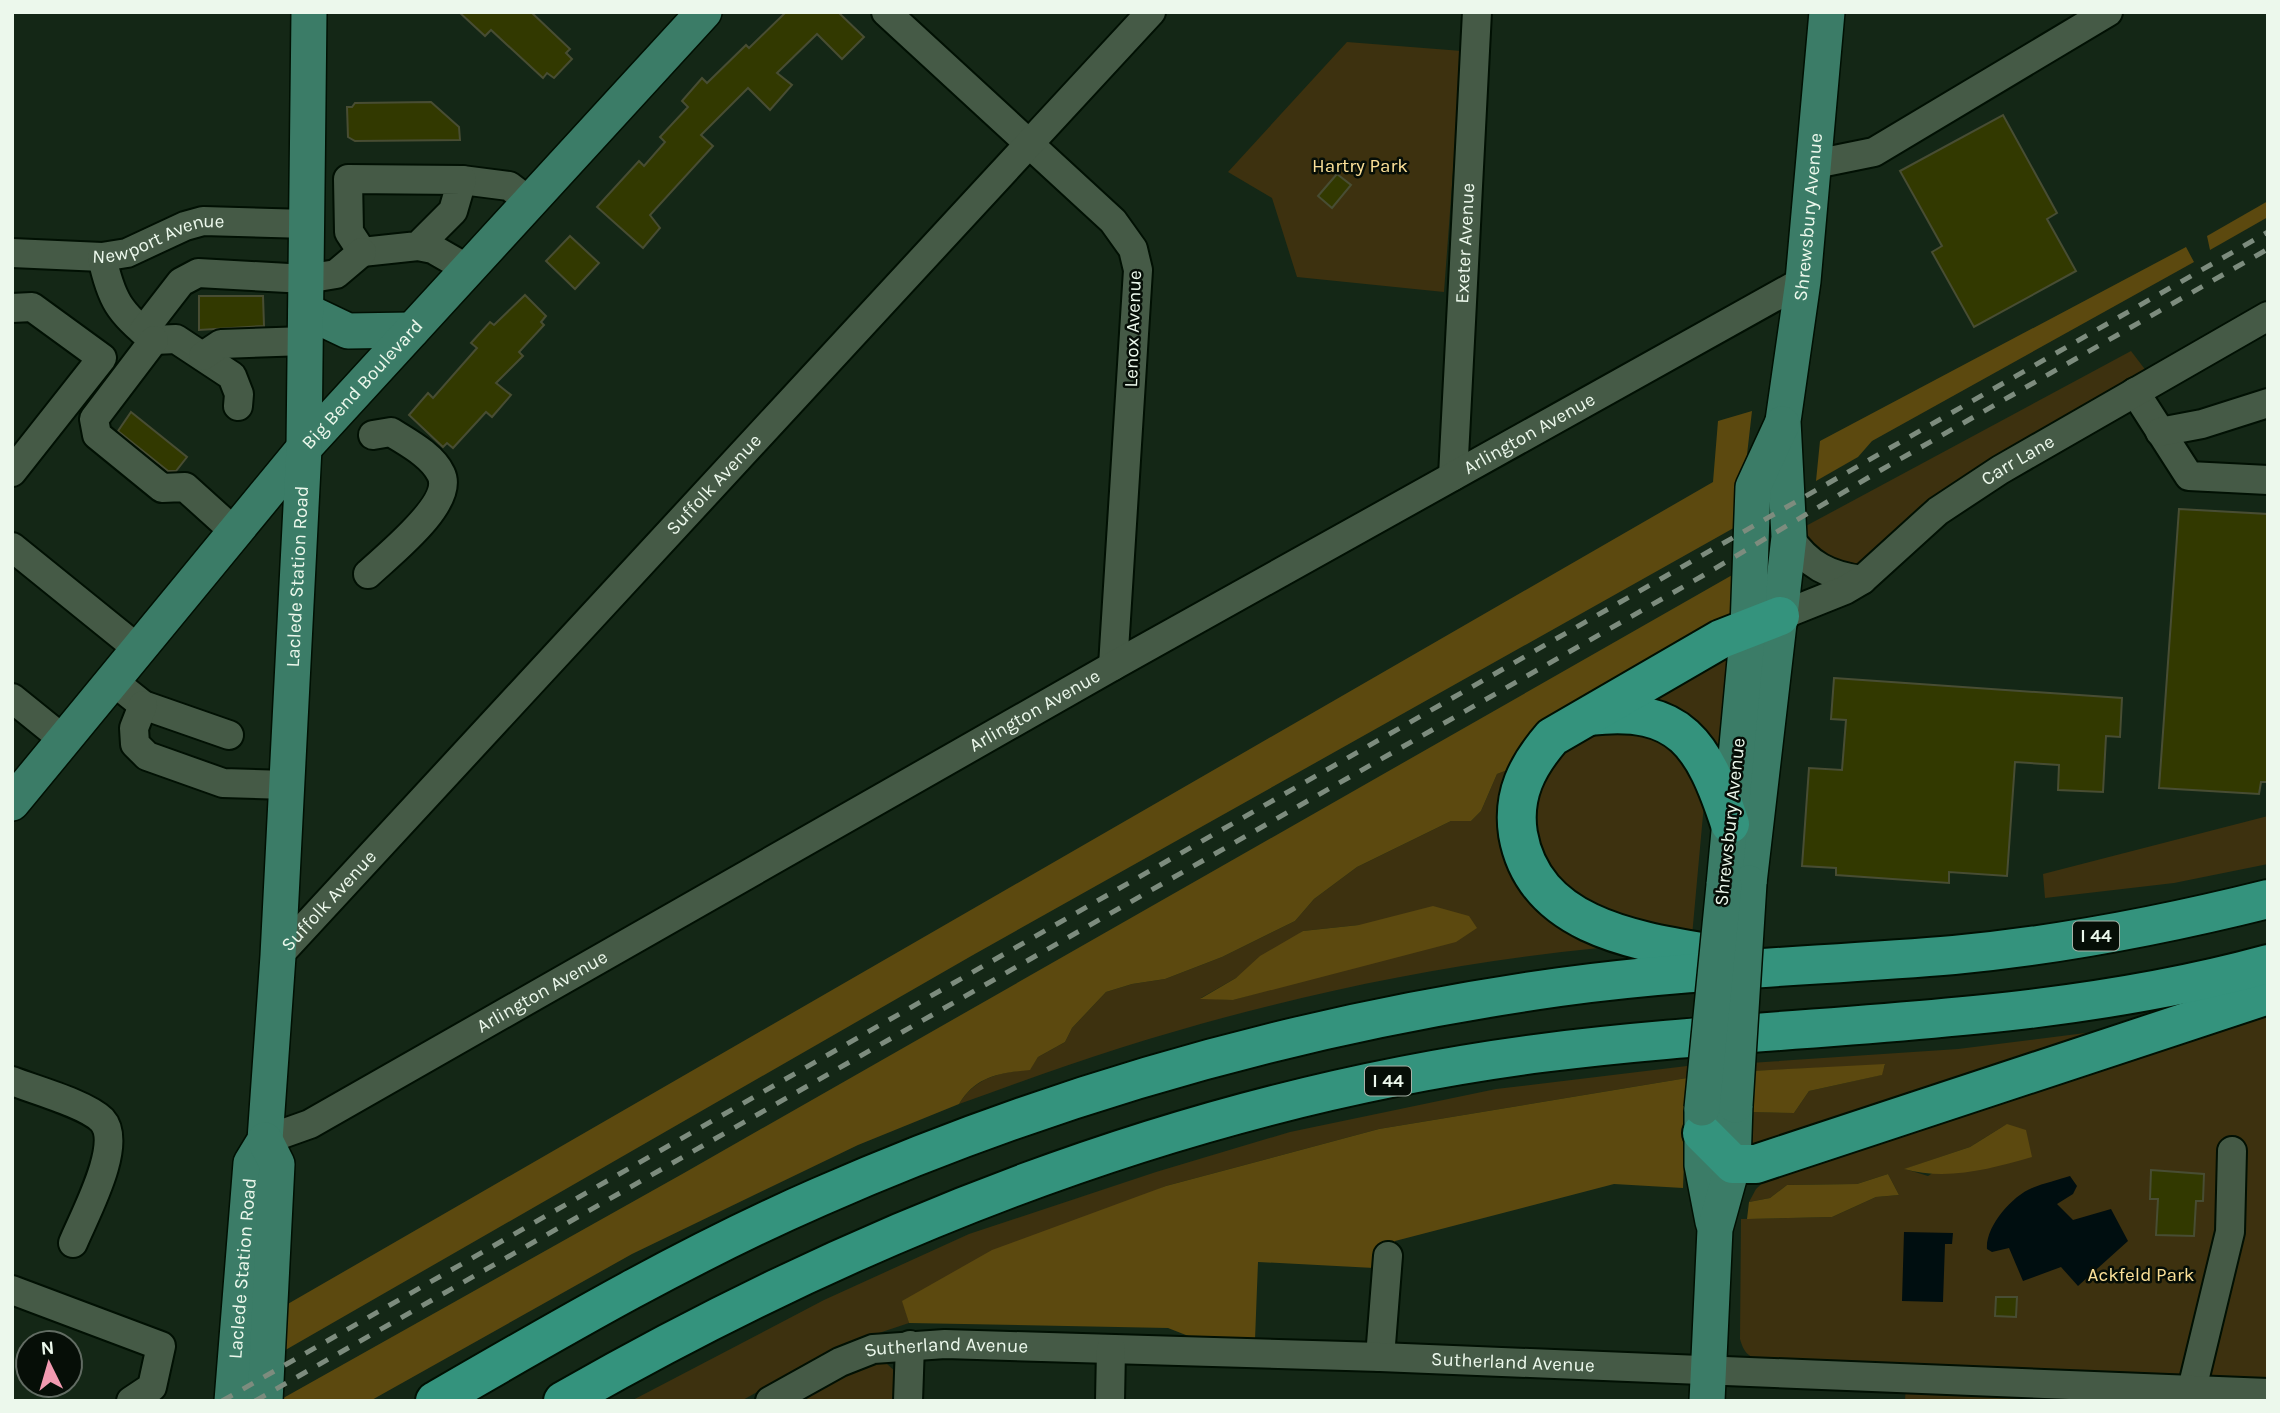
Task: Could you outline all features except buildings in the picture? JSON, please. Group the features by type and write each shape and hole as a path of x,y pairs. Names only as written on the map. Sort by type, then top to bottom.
{"highway":[{"path":"1764,622 1721,639 1552,737 1535,757 1519,787 1516,819 1521,853 1540,886 1564,908 1600,929 1636,940 1778,966"},
{"path":"1588,716 1622,712 1651,717 1679,731 1700,752 1714,776 1730,824"},
{"name":"I 44","path":"435,1401 618,1297 816,1198 929,1151 1124,1082 1326,1029 1449,1005 1667,974 1955,955 2059,943 2167,924 2268,899"},
{"name":"I 44","path":"563,1401 709,1320 896,1232 1102,1155 1234,1116 1416,1074 1535,1054 1648,1040 2016,1011 2125,995 2268,964"},
{"path":"1713,1115 1733,1164 1756,1164 1789,1156 2268,995"}],"main road":[{"name":"Laclede Station Road","path":"232,1401 251,1163 265,1140 278,956 304,448 309,12"},
{"name":"Big Bend Boulevard","path":"12,803 304,448 704,12"},
{"name":"Shrewsbury Avenue","path":"1736,884 1730,824 1764,622 1789,537 1783,421 1803,281 1827,12"},
{"path":"306,310 348,331 412,330"},
{"name":"Shrewsbury Avenue","path":"1715,1228 1702,1165 1713,1115 1764,622 1753,487 1783,421"},
{"name":"Laclede Station Road","path":"265,1140 277,1164 265,1401"},
{"name":"Shrewsbury Avenue","path":"1708,1386 1715,1228 1733,1164"}],"street":[{"name":"Lenox Avenue","path":"886,12 1113,222 1133,249 1138,270 1113,666"},
{"name":"Suffolk Avenue","path":"278,956 1151,12"},
{"name":"Exeter Avenue","path":"1453,476 1477,12"},
{"path":"1815,164 1874,152 2108,12"},
{"path":"307,178 462,180 509,186 530,202"},
{"path":"348,179 349,232 362,252"},
{"path":"418,246 453,211 462,180"},
{"name":"Newport Avenue","path":"12,253 102,257 127,253 185,226 203,221 307,224"},
{"path":"203,356 221,344 306,310 336,274 362,252 418,246 433,249 468,269"},
{"path":"102,257 110,294 143,331 176,339 232,376 239,394 238,406"},
{"path":"12,472 102,358 143,331 181,282 198,273 306,310"},
{"name":"Arlington Avenue","path":"265,1140 323,1118 1113,666 1803,281"},
{"path":"12,308 32,307 102,358"},
{"name":"Carr Lane","path":"1764,622 1845,590 1862,580 1938,511 2000,470 2268,316"},
{"path":"143,331 130,370 94,419 97,435 162,488 185,487 235,532"},
{"path":"2135,392 2189,476 2268,480"},
{"path":"2160,432 2202,425 2268,403"},
{"path":"368,574 425,518 439,501 444,484 440,472 425,455 391,432 373,435"},
{"path":"1789,537 1800,554 1822,571 1862,580"},
{"path":"16,558 138,649"},
{"path":"113,681 143,705 229,735"},
{"path":"12,698 64,740"},
{"path":"143,705 134,727 135,744 147,756 223,783 287,785"},
{"path":"12,1081 97,1116 108,1130 109,1152 73,1243"},
{"path":"2192,1389 2230,1232 2232,1151"},
{"path":"1380,1357 1388,1256"},
{"path":"12,1290 162,1346 152,1387 131,1401"},
{"path":"908,1401 911,1345"},
{"name":"Sutherland Avenue","path":"770,1401 862,1353 911,1345 1380,1357 1708,1386 2192,1389 2268,1393"},
{"path":"1110,1401 1111,1349"}],"green space":[{"name":"Hartry Park","path":"1347,42 1462,51 1444,292 1297,277 1272,198 1228,172"},
{"path":"2131,351 2150,376 1860,565 1843,568 1808,544 1804,527"},
{"path":"1728,647 1718,763 1641,705"},
{"path":"1610,722 1666,733 1705,793 1692,936 1646,934 1560,890 1531,833 1540,774 1555,752"},
{"path":"1518,766 1505,800 1599,948 1478,963 1297,999 1120,1048 959,1104 973,1087 981,1082 999,1074 1030,1069 1038,1057 1065,1042 1072,1028 1106,992 1132,984 1165,979 1222,957 1295,921 1314,899 1357,867 1451,821 1471,821 1481,811 1497,774","holes":["1359,925 1302,980 1233,1000 1201,998 1236,978 1303,931"]},
{"path":"2268,816 2268,864 2174,883 2045,898 2043,874"},
{"name":"Ackfeld Park","path":"2268,1006 2266,1381 2256,1401 1905,1401 1907,1368 1761,1361 1745,1351 1740,1339 1741,1219 1832,1217 1876,1197 1899,1195 1888,1174 1857,1184 1787,1185 1770,1198 1749,1202 1756,1189 1774,1172","holes":["2007,1124 1928,1176 1905,1169 1970,1147"]},
{"path":"2117,1029 1752,1147 1747,1112 1794,1113 1809,1091 1881,1075 1885,1065 1750,1071 1750,1063 1958,1049"},
{"path":"1687,1066 1687,1078 1379,1129 1166,1186 903,1301 909,1323 843,1345 741,1401 631,1401 824,1300 969,1234 1156,1172 1290,1132 1496,1089"},
{"path":"874,1361 887,1364 897,1373 898,1401 789,1401"}],"shaded area":[{"path":"2268,201 2268,217 2210,250 2207,236"},
{"path":"2186,247 2194,262 1872,441 1858,457 1816,481 1820,441"},
{"path":"1752,411 1739,525 973,955 282,1352 286,1305 1713,482 1718,421"},
{"path":"1734,574 1730,625 1518,766 1497,774 1481,811 1471,821 1451,821 1357,867 1314,899 1295,921 1222,957 1165,979 1132,984 1106,992 1072,1028 1065,1042 1038,1057 1030,1070 989,1078 973,1087 959,1104 858,1145 632,1254 370,1401 278,1401 684,1173"},
{"path":"1433,906 1469,916 1477,928 1456,942 1233,1000 1200,999 1236,978 1260,956 1303,931 1359,925"},
{"path":"1885,1064 1882,1075 1809,1091 1794,1113 1747,1112 1750,1071"},
{"path":"1687,1078 1683,1188 1614,1184 1395,1241 1393,1269 1258,1262 1255,1340 1191,1337 1168,1328 909,1323 902,1301 992,1250 1166,1186 1379,1129"},
{"path":"2007,1124 2026,1130 2032,1157 1952,1174 1904,1169 1970,1147"},
{"path":"1888,1174 1899,1195 1876,1197 1832,1217 1747,1219 1749,1202 1770,1198 1787,1185 1857,1184"},
{"path":"2070,1176 2077,1186 2073,1194 2057,1204 2073,1220 2111,1209 2128,1241 2078,1286 2061,1267 2023,1281 2009,1248 1992,1252 1987,1249 1990,1231 2001,1213 2024,1192"},
{"path":"1904,1232 1953,1233 1952,1244 1945,1244 1943,1302 1902,1301"}],"railway":[{"path":"222,1401 2268,232"},
{"path":"255,1401 1704,575 1881,470 2268,249"}]}
